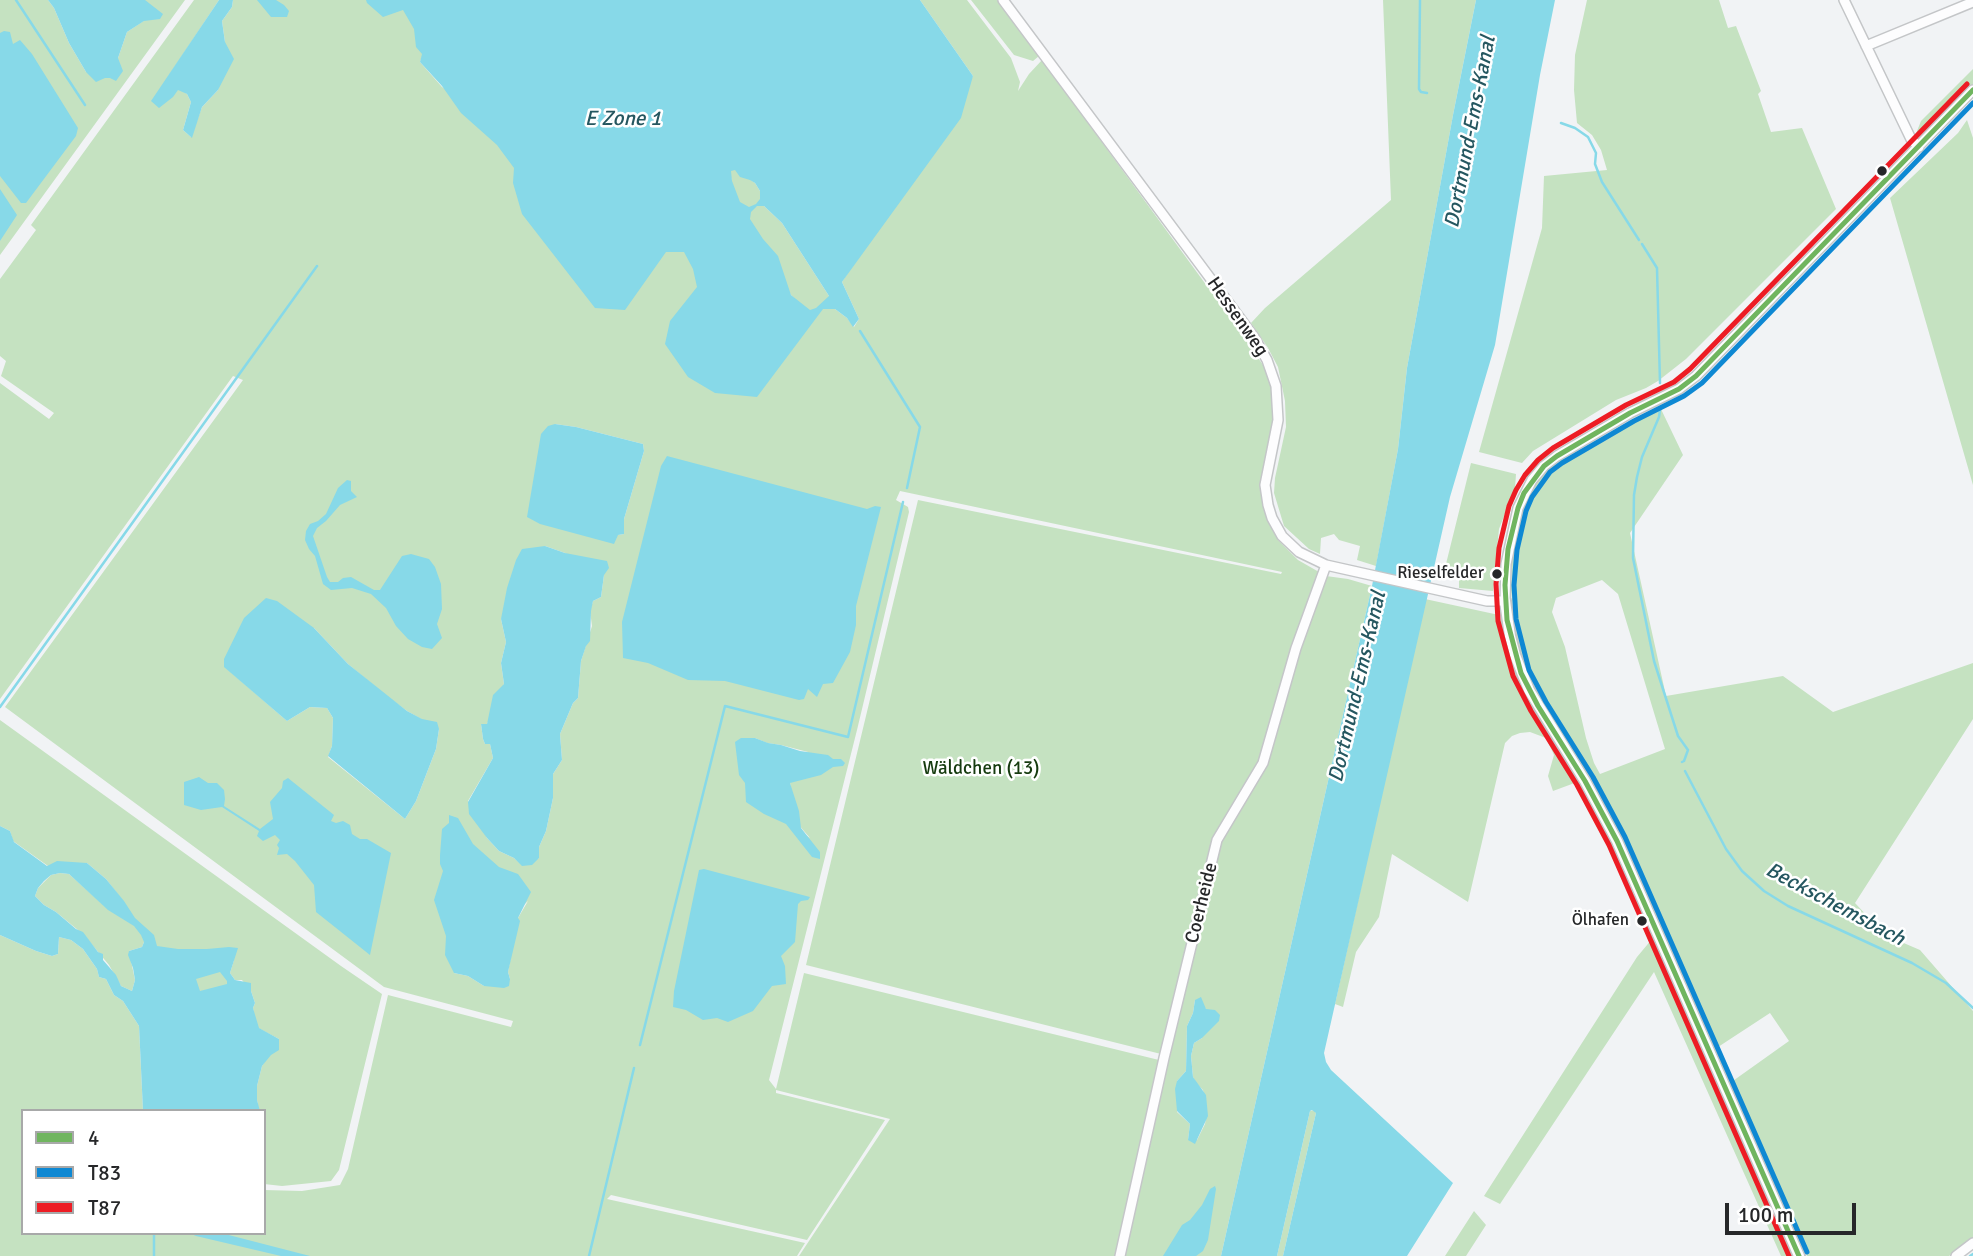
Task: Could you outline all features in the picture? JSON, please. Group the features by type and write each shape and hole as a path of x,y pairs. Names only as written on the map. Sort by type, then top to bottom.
{"street":[{"name":"Hessenweg","path":"1003,0 1246,326 1268,360 1273,373 1278,420 1265,485 1272,518 1282,536 1290,545 1326,565 1487,601 1505,601"},
{"path":"1844,0 1911,139 1919,147"},
{"path":"1866,46 1973,2"},
{"path":"1800,1256 1617,841 1521,673 1510,636 1505,601 1506,564 1518,508 1532,480 1544,466 1696,376 1973,90"},
{"name":"Coerheide","path":"1120,1256 1164,1058 1217,840 1263,763 1296,648 1326,565"},
{"path":"1956,1256 1973,1242"}],"green space":[{"path":"0,0 48,0 86,72 118,58 127,32 145,20 138,0 185,0 0,255"},
{"name":"Wäldchen (13)","path":"194,0 219,0 166,80 187,94 191,102 183,130 191,137 202,107 218,90 225,42 222,21 232,7 233,0 420,0 423,54 420,62 442,87 799,303 791,295 735,197 728,163 755,183 764,206 782,223 835,309 854,327 859,319 842,282 973,76 920,0 967,0 1011,58 1020,82 1018,91 1042,60 1270,375 1274,417 1261,489 1267,519 1278,540 1298,560 1326,576 1372,586 1221,1256 1124,1256 1152,1136 1213,842 1161,1054 806,965 918,500 1281,574 1282,572 900,491 896,500 908,507 909,512 769,1080 776,1089 804,973 1159,1060 1116,1256 799,1256 890,1119 776,1090 776,1093 885,1120 807,1240 611,1195 607,1199 805,1243 797,1256 0,1256 0,935 52,956 58,954 59,937 71,940 83,949 97,969 99,977 106,979 114,995 123,1001 139,1026 143,1109 21,1109 21,1235 266,1235 266,1190 302,1191 340,1185 348,1169 388,995 511,1027 513,1021 384,987 5,707 243,380 233,376 0,699 0,383 49,419 54,413 1,376 6,361 0,356 0,279 36,230 31,225","holes":["555,424 643,444 644,451 624,519 624,534 618,535","545,546 565,553 604,575 601,597 593,601 590,611 592,626 581,661 578,698 573,703 560,734 562,760 553,774 553,798 546,831 539,847 539,858 522,865 499,851 487,838 468,801 493,758 490,744 485,744 483,739 481,724 487,724 504,684 501,663 506,642 501,619","314,628 348,664 384,694 439,729 436,749 416,801 405,819 328,757 332,746 333,718 327,708 310,707 287,721 225,667","755,738 808,752 790,783 797,823 810,838 777,817 748,786","528,901 518,918 508,972 510,979 484,986 468,976 454,973","1195,1000 1206,1009 1202,1038 1194,1043 1191,1056 1193,1077 1203,1090 1207,1112 1205,1124 1197,1140 1188,1140 1190,1124 1177,1112 1177,1081 1186,1071 1187,1026"]},
{"path":"971,0 997,0 1039,56 1033,61 1014,55"},
{"path":"1383,0 1476,0 1407,368 1398,449 1376,566 1357,560 1360,546 1339,540 1334,534 1321,538 1320,554 1309,549 1284,526 1274,493 1286,427 1285,401 1278,367 1251,323 1391,200"},
{"path":"1587,0 1719,0 1728,28 1736,26 1761,91 1758,94 1771,132 1802,128 1836,209 1686,359 1658,381 1616,400 1533,451 1522,463 1479,452 1542,228 1544,176 1607,170 1601,150 1592,135 1577,123 1575,55"},
{"path":"1973,69 1973,84 1922,137 1915,136 1921,121"},
{"path":"1967,120 1973,138 1973,485 1890,198 1958,133"},
{"path":"1660,407 1683,455 1630,533 1666,696 1783,676 1833,712 1973,663 1973,719 1855,903 1885,935 1920,950 1973,1011 1973,1237 1949,1256 1807,1256 1730,1083 1789,1041 1770,1013 1715,1049 1641,883 1590,779 1527,670 1516,637 1511,590 1512,556 1527,492 1541,471","holes":["1602,580 1618,594 1665,749 1600,774 1586,738 1565,647 1552,612 1556,598"]},
{"path":"1471,463 1516,474 1515,488 1499,529 1493,591 1459,588 1459,580 1444,572"},
{"path":"1425,599 1499,615 1527,696 1580,781 1553,791 1548,776 1554,755 1546,738 1530,732 1512,736 1505,743 1468,902 1392,854 1379,917 1356,952 1343,1007 1335,1004"},
{"path":"0,720 382,994 339,1170 331,1181 282,1186 266,1184 266,1109 259,1109 257,1086 262,1066 279,1039 256,1027 253,1008 255,1003 251,991 242,980 235,980 230,973 234,960 191,958 144,942 142,947 129,951 135,980 132,991 121,986 109,965 84,935 35,896 38,888 51,875 60,873 69,874 108,909 123,901 106,879 87,863 48,866 13,841 10,831 0,826"},
{"path":"1652,939 1797,1256 1781,1256 1654,972 1500,1204 1484,1196 1637,957"},
{"path":"219,970 228,979 229,985 200,994 194,978"},
{"path":"1314,1110 1316,1113 1283,1256 1277,1256 1310,1111"},
{"path":"1474,1211 1486,1225 1466,1256 1445,1256"}],"water":[{"path":"48,0 145,0 163,14 160,19 144,21 127,32 118,58 123,71 116,81 105,78 96,82 86,72 69,43"},
{"path":"219,0 233,0 232,7 222,21 225,42 234,59 218,90 202,107 192,138 183,130 191,102 187,94 178,90 159,108 151,101"},
{"path":"257,0 276,0 289,11 287,17 271,17"},
{"name":"E Zone 1","path":"366,0 920,0 973,76 961,118 842,282 859,319 853,327 847,318 835,309 823,309 757,397 715,393 688,377 665,344 670,321 697,287 693,269 684,252 666,252 625,310 595,308 522,214 513,183 514,168 497,145 461,113 442,86 420,62 422,54 416,47 414,29 403,10 383,17","holes":["735,170 740,177 755,183 760,191 760,199 756,204 749,207 740,202 732,181 731,171","757,206 764,206 782,223 829,296 816,308 810,310 791,295 778,256 750,219 751,212"]},
{"name":"Dortmund-Ems-Kanal","path":"1476,0 1555,0 1495,345 1450,497 1324,1053 1331,1070 1453,1183 1407,1256 1283,1256 1316,1113 1312,1110 1277,1256 1221,1256 1372,586 1398,449 1407,368"},
{"path":"10,32 13,44 20,40 32,54 78,128 76,136 26,203 21,203 0,176 0,33"},
{"path":"0,189 17,215 0,241"},
{"path":"555,424 643,444 644,451 624,519 624,534 618,535 614,544 540,524 527,517 541,434 548,426"},
{"path":"667,456 867,509 881,507 856,606 856,625 850,652 833,683 823,684 817,697 808,689 804,699 799,700 725,681 688,680 648,663 623,658 622,622 661,466"},
{"path":"347,480 351,481 351,491 357,497 340,505 317,528 313,536 327,577 330,582 338,582 351,577 374,590 380,590 402,556 411,554 429,559 441,584 442,609 437,624 442,638 432,649 408,639 396,626 386,608 371,594 352,588 331,590 323,584 315,556 305,540 306,531 310,524 326,514 338,488"},
{"path":"545,546 565,553 607,561 609,568 604,575 601,597 593,601 590,641 581,661 578,698 573,703 560,734 562,760 553,774 553,798 546,831 539,847 539,858 532,865 522,866 514,858 499,851 487,838 469,814 468,802 493,758 490,744 485,744 483,739 481,724 487,724 493,695 504,684 501,663 506,642 501,619 507,588 522,549"},
{"path":"266,598 277,601 314,628 348,664 407,711 422,719 437,722 439,729 436,749 416,801 405,819 328,756 332,746 333,718 327,708 310,707 287,721 224,667 224,659 244,618"},
{"path":"741,738 755,738 800,751 828,755 845,763 821,775 790,783 801,828 820,852 820,859 812,857 786,824 746,802 745,783 739,775 735,742"},
{"path":"199,777 208,783 217,783 224,790 224,806 260,829 273,819 270,802 282,788 283,781 288,778 334,815 331,821 343,821 350,825 352,834 391,853 370,955 316,912 314,885 287,854 277,855 280,840 275,835 263,841 257,836 259,831 222,807 201,810 184,805 184,782"},
{"path":"449,815 458,818 473,844 499,867 518,874 531,892 518,918 520,921 508,972 509,986 504,988 484,986 468,976 454,973 445,955 446,936 434,900 443,871 440,864 442,829 449,823"},
{"path":"0,826 10,831 14,842 47,866 57,861 87,863 106,879 135,918 154,935 157,946 178,949 238,948 230,973 235,980 251,983 255,1003 253,1008 259,1028 279,1039 279,1050 262,1066 257,1086 259,1109 143,1109 139,1026 123,1001 114,995 106,979 99,977 97,969 83,949 71,940 59,937 58,954 52,956 0,935","holes":["69,874 108,910 134,926 141,935 144,942 142,947 129,951 128,955 135,980 132,991 121,986 116,975 103,960 103,954 98,952 83,932 35,896 38,888 51,875","220,972 227,984 200,991 196,979"]},
{"path":"704,869 810,897 798,904 795,942 781,956 785,966 786,984 772,986 753,1011 728,1022 717,1018 703,1020 686,1010 673,1007 699,870"},
{"path":"1201,997 1206,1009 1215,1010 1220,1015 1219,1021 1194,1043 1191,1056 1193,1077 1206,1095 1208,1116 1195,1144 1188,1140 1190,1124 1177,1111 1175,1089 1177,1081 1186,1071 1187,1026 1195,1000"},
{"path":"1215,1186 1208,1240 1203,1251 1196,1256 1163,1256 1182,1225 1190,1220 1210,1189"},
{"path":"194,1235 229,1235 310,1256 281,1256"}],"waterway":[{"path":"16,0 85,105"},
{"name":"Beckschemsbach","path":"1420,0 1419,89 1427,93"},
{"name":"Beckschemsbach","path":"1561,123 1588,137 1596,153 1595,164 1602,182 1639,240"},
{"name":"Beckschemsbach","path":"1642,244 1657,268 1660,383"},
{"path":"0,707 317,266"},
{"path":"860,331 920,427 907,488"},
{"name":"Beckschemsbach","path":"1660,410 1637,477 1634,495 1633,558 1654,661 1678,736 1688,750 1682,762"},
{"path":"640,1045 725,706 848,737 903,502"},
{"name":"Beckschemsbach","path":"1685,771 1726,849 1742,871 1764,891 1788,906 1912,963 1946,983 1973,1008"},
{"path":"589,1256 634,1068"},
{"path":"154,1235 154,1256"}],"transit line":[{"name":"T87","path":"1789,1256 1609,845 1513,676 1498,621 1496,584 1499,548 1509,506 1516,490 1538,460 1553,448 1626,405 1674,382 1690,369 1967,84"},
{"name":"4","path":"1799,1256 1617,841 1521,673 1507,620 1505,585 1508,549 1524,493 1544,466 1630,413 1679,389 1696,376 1973,90"},
{"name":"T83","path":"1807,1252 1625,837 1593,777 1529,670 1516,619 1514,585 1517,550 1526,511 1532,497 1550,472 1634,421 1684,396 1702,383 1973,103"}],"place":[{"name":"Rieselfelder","path":"1497,574"},
{"name":"Ölhafen","path":"1642,921"}]}
